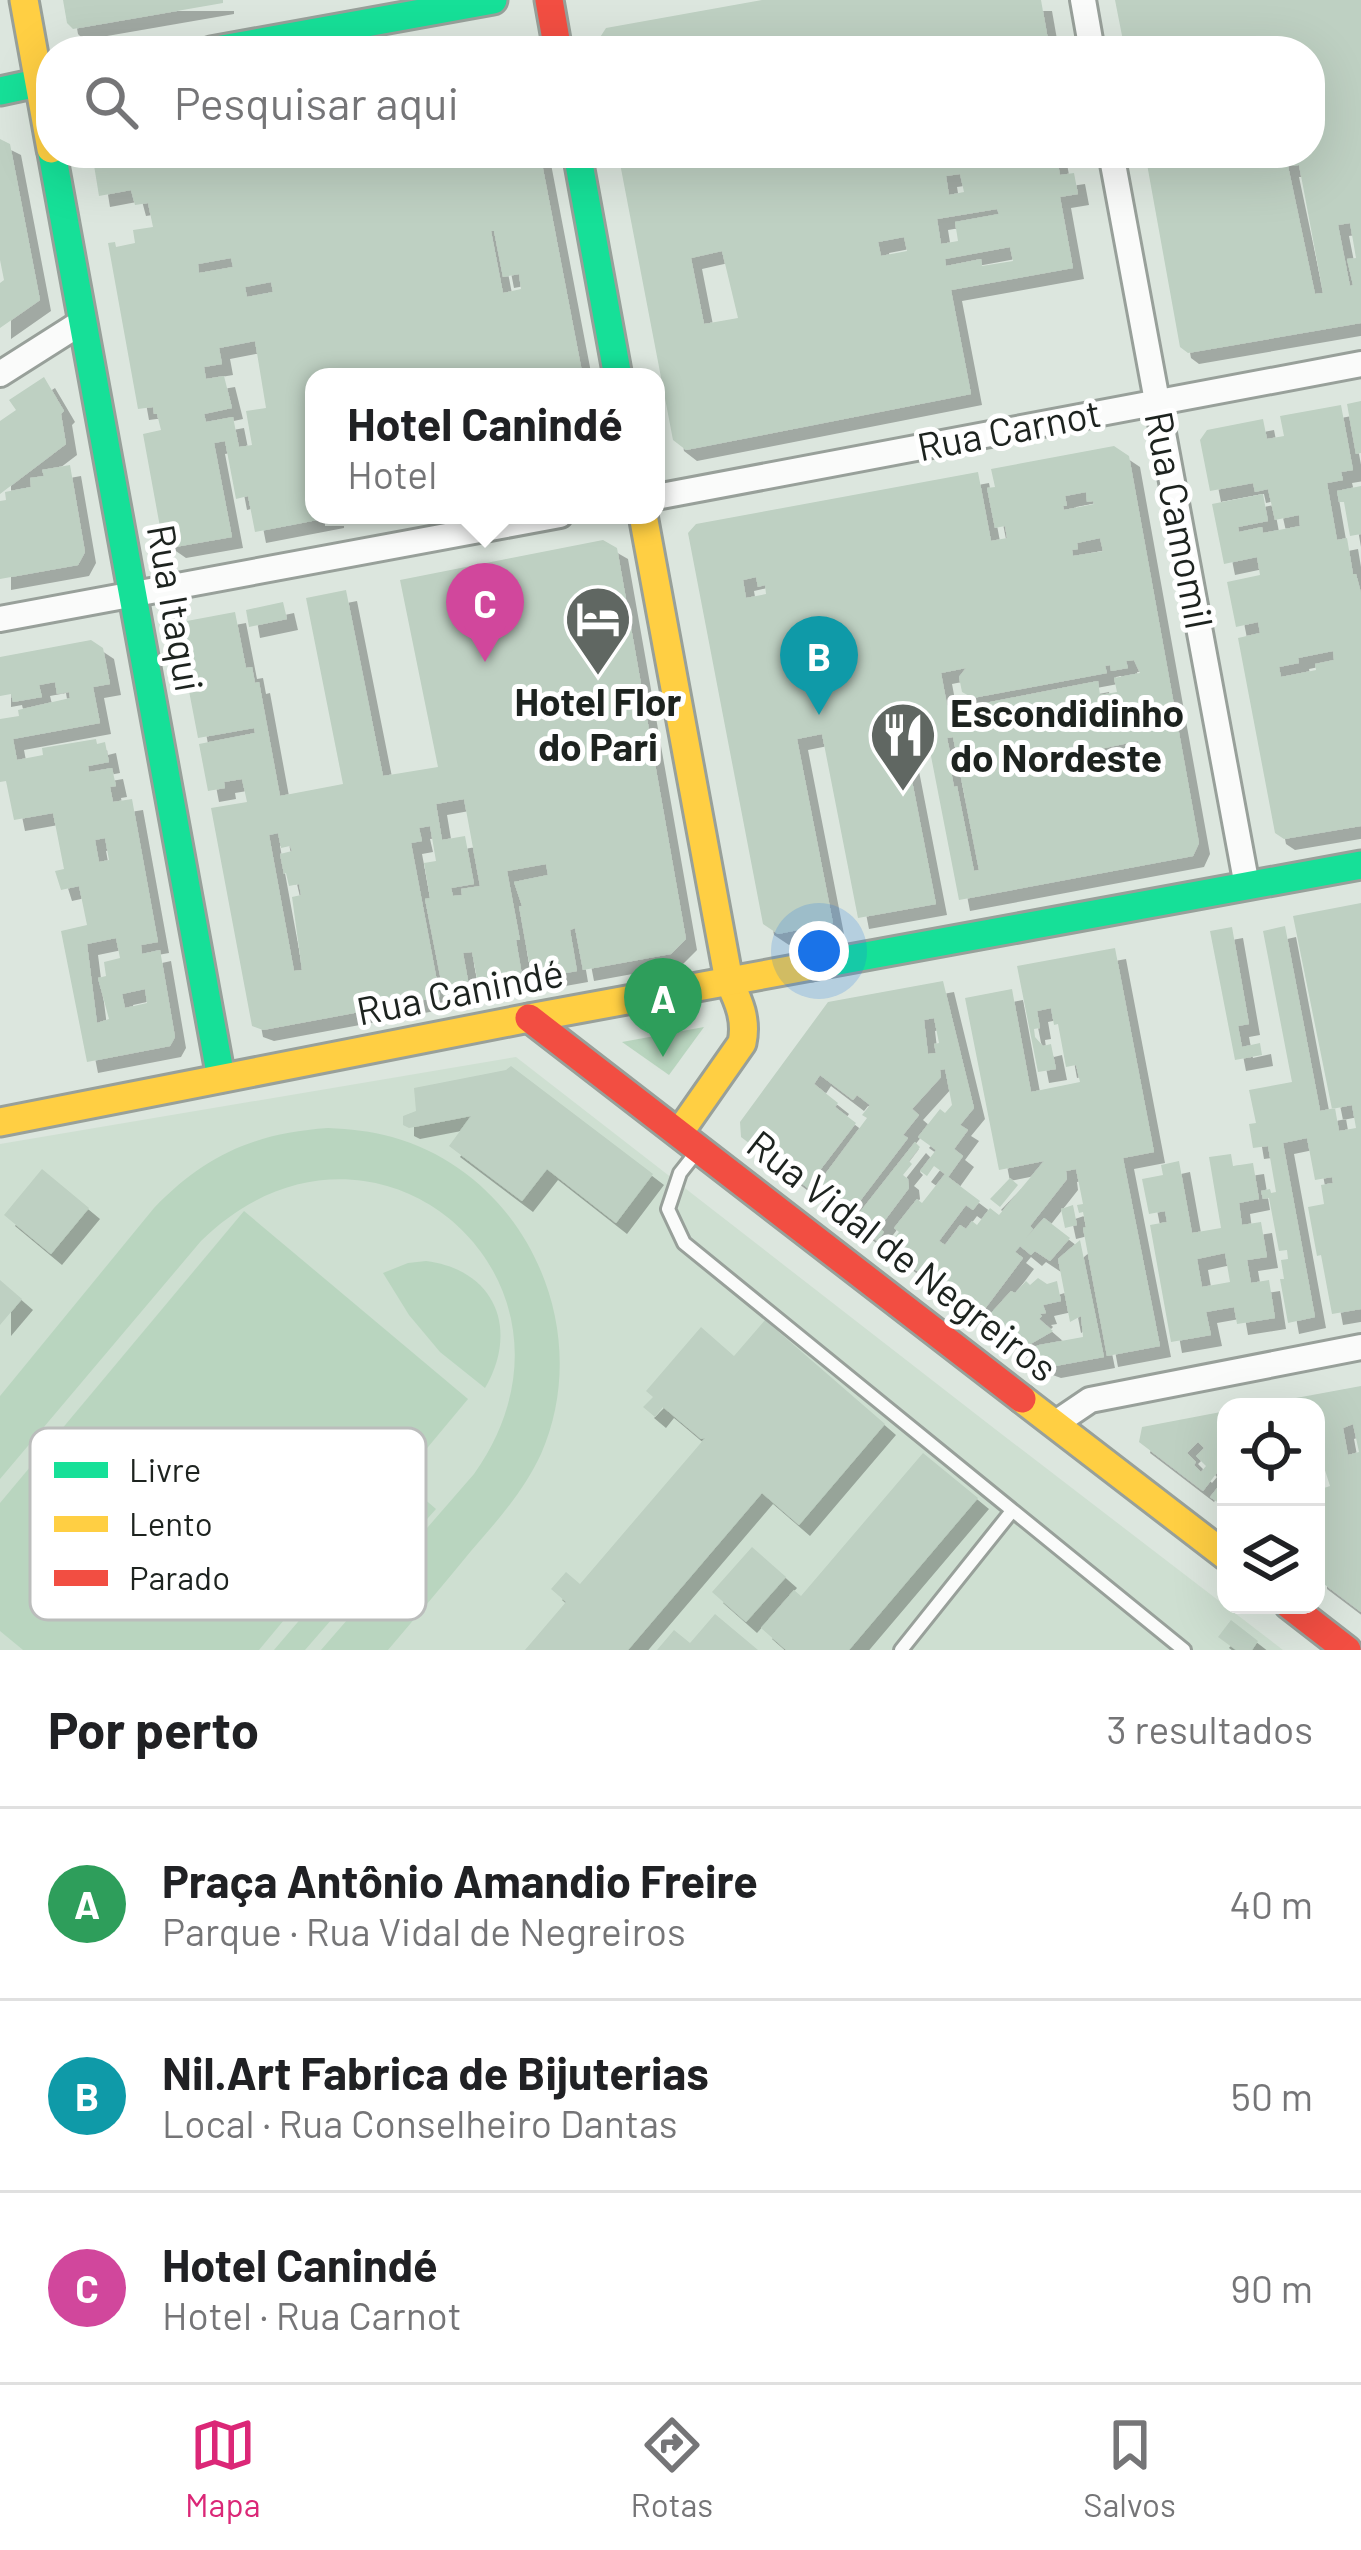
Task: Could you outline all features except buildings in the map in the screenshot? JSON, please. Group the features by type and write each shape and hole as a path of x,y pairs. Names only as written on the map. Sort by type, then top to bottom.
{"street":[{"name":"Rua Itaqui","path":"24,0 36,46"},
{"path":"294,36 493,0"},
{"path":"549,0 555,36"},
{"path":"1083,0 1089,36"},
{"path":"0,91 36,83"},
{"name":"Rua Itaqui","path":"54,168 221,1078"},
{"path":"580,168 616,368"},
{"name":"Rua Camomil","path":"1114,168 1247,886"},
{"path":"0,374 82,322"},
{"name":"Rua Carnot","path":"665,495 1361,364"},
{"path":"0,619 513,524"},
{"path":"645,524 729,981 746,1030 689,1141"},
{"name":"Rua Canindé","path":"0,1122 530,1018 1361,865"},
{"name":"Rua Vidal de Negreiros","path":"530,1018 1217,1549"},
{"path":"1056,1424 1090,1400 1361,1347"},
{"path":"1301,1614 1347,1650"}],"lane":[{"path":"689,1141 668,1209 684,1243 1184,1650"},
{"path":"901,1650 1012,1510"}],"shaded area":[{"path":"704,1027 669,1075 622,1042"},
{"path":"516,1057 1217,1599 1217,1614 1236,1614 1283,1650 0,1650 0,1144"},
{"path":"328,1128 392,1137 439,1156 479,1184 512,1220 537,1262 553,1308 560,1357 556,1406 541,1454 500,1517 426,1605 426,1529 474,1474 509,1402 513,1333 493,1271 453,1222 399,1190 335,1179 268,1195 201,1241 43,1428 30,1428 30,1443 0,1479 0,1396 154,1208 192,1174 233,1150"},
{"path":"244,1211 468,1399 426,1449 426,1428 63,1428"},
{"path":"426,1261 470,1276 494,1306 500,1345 485,1388 440,1352 383,1273"},
{"path":"30,1467 30,1620 284,1620 259,1650 23,1650 0,1631 0,1503"},
{"path":"426,1500 436,1509 426,1520"},
{"path":"300,1620 331,1620 305,1650 274,1650"},
{"path":"347,1620 413,1620 388,1650 321,1650"}],"traffic: fast":[{"path":"294,36 493,0"},
{"path":"0,91 36,83"},
{"path":"55,168 221,1078"},
{"path":"580,168 616,368"},
{"path":"811,966 1361,865"}],"traffic: slow":[{"path":"24,0 36,66"},
{"path":"645,524 729,981 743,1027 742,1043 679,1133"},
{"path":"0,1122 811,966"},
{"path":"1022,1399 1217,1549"}],"traffic: jam":[{"path":"549,0 555,36"},
{"path":"529,1018 1022,1399"},
{"path":"1301,1614 1347,1650"}],"place":[{"name":"Hotel Canindé","path":"485,662"},
{"name":"Hotel Flor do Pari","path":"598,678"},
{"name":"Nil.Art Fabrica de Bijuterias","path":"819,715"},
{"name":"Escondidinho do Nordeste","path":"903,794"},
{"name":"Praça Antônio Amandio Freire","path":"663,1057"}]}
